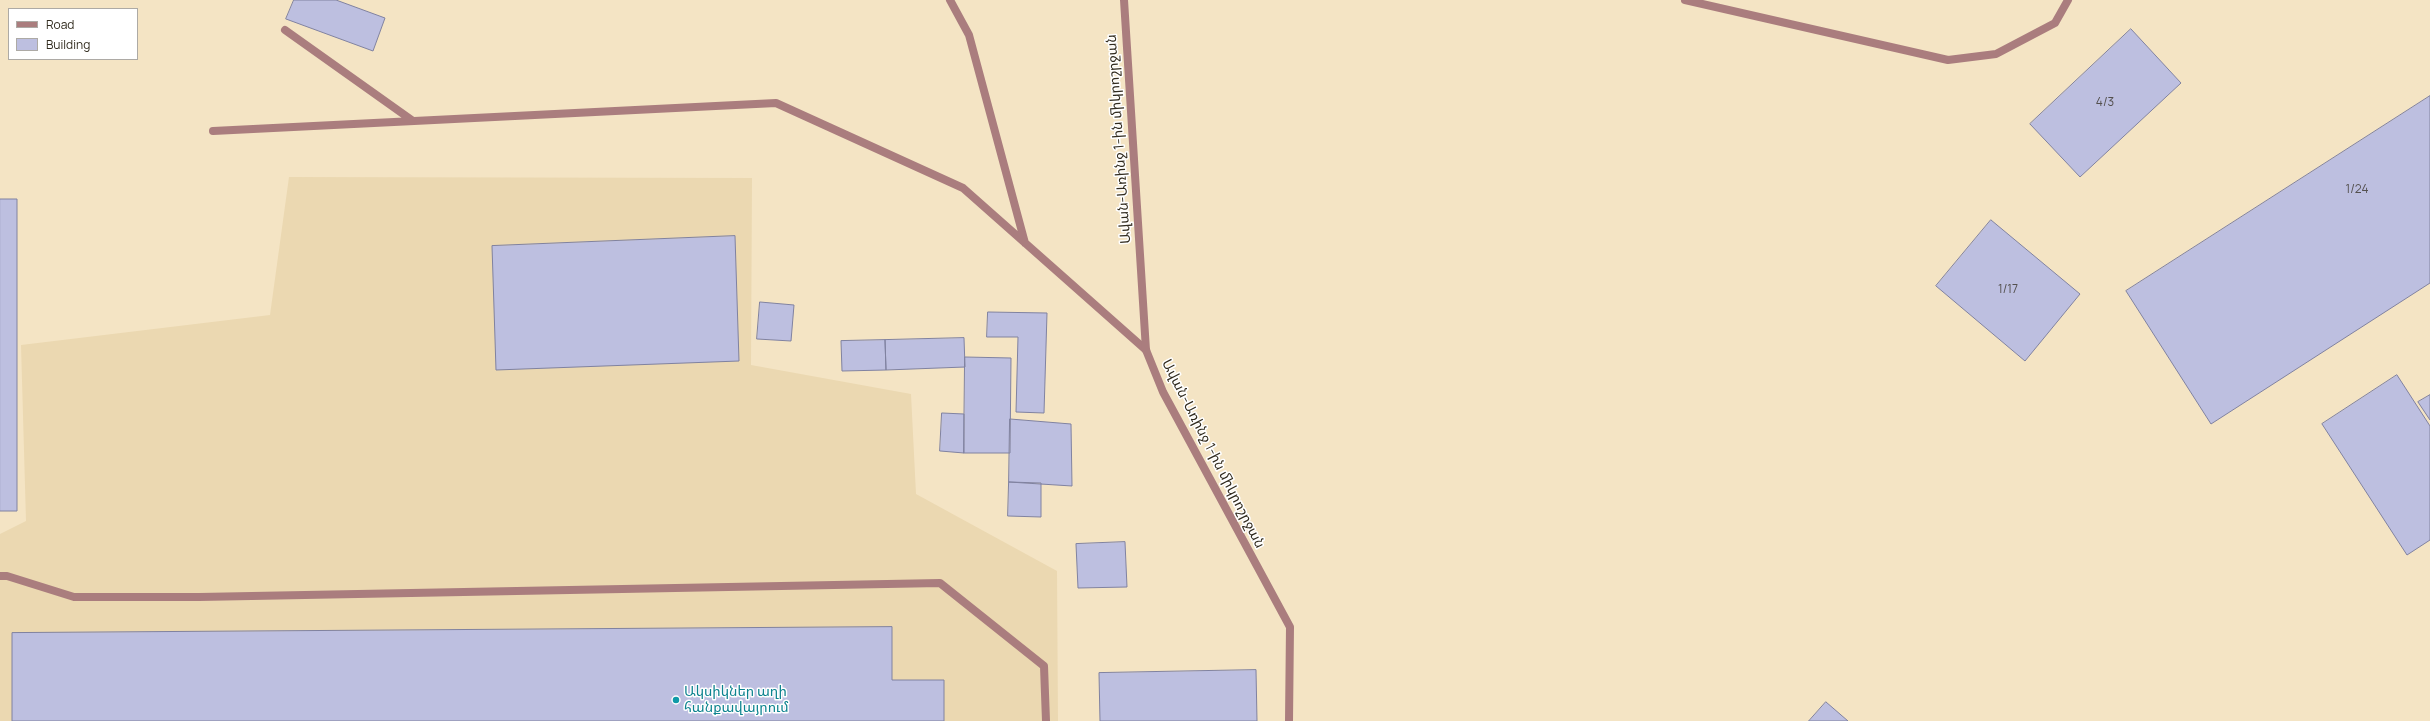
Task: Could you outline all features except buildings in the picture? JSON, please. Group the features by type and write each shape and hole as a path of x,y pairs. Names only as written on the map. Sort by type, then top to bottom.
{"street":[{"path":"950,0 969,34 1026,244"},
{"name":"Ավան-Առինջ 1-ին միկրոշրջան","path":"1124,0 1146,350 1163,392 1290,627 1289,721"},
{"path":"1685,0 1948,60 1996,54 2055,23 2068,0"},
{"path":"285,30 413,121"},
{"path":"213,131 776,103 963,188 1146,350"},
{"path":"0,576 7,576 74,597 199,597 940,583 1044,666 1046,721"}],"shaded area":[{"path":"289,177 752,178 751,365 911,394 916,494 1057,571 1058,721 0,721 0,534 26,521 21,345 270,315"}],"place":[{"name":"Ակսիկներ աղի հանքավայրում","path":"676,700"}]}
